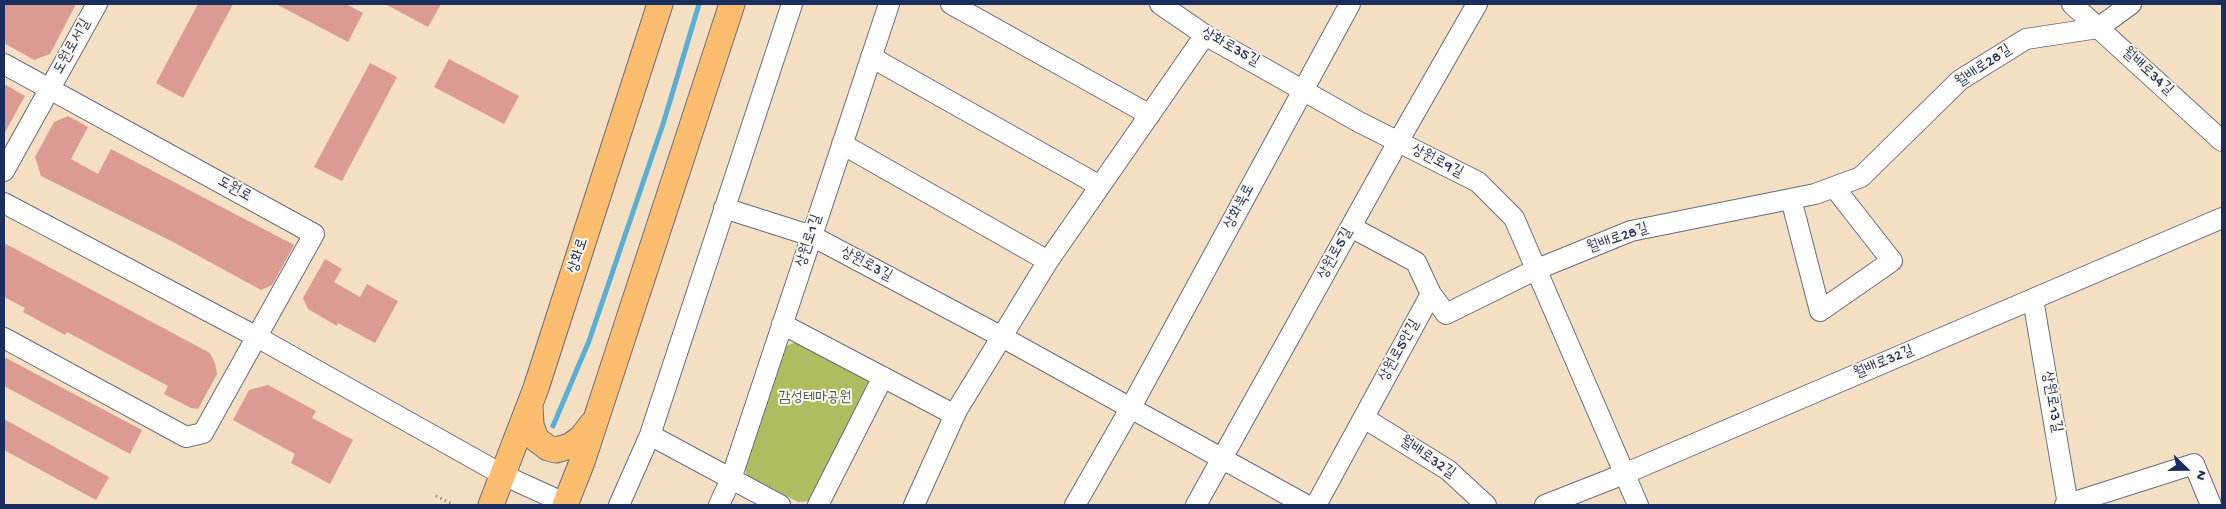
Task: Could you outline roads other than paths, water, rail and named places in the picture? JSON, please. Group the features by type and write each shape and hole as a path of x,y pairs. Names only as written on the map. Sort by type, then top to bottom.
{"main road":[{"name":"상화로","path":"491,505 531,402 660,4"},
{"path":"566,505 732,4"},
{"path":"531,402 529,414 533,432 536,439 548,448 556,450 570,446 581,438 595,420"}],"street":[{"name":"도원로서길","path":"4,171 97,4"},
{"path":"619,505 650,435 792,4"},
{"name":"상원로1길","path":"719,505 731,479 889,4"},
{"path":"951,4 1150,115"},
{"name":"상화로35길","path":"1160,4 1205,35 1304,89"},
{"name":"상화북로","path":"1075,505 1130,409 1350,4"},
{"name":"상원로5길","path":"1196,505 1477,4"},
{"name":"월배로34길","path":"2072,4 2222,141"},
{"name":"월배로28길","path":"1535,270 1630,231 1815,194 1861,177 1960,80 2026,39 2098,28 2131,4"},
{"path":"914,505 955,415 1048,261 1205,35"},
{"path":"871,57 1100,186"},
{"name":"도원로서길","path":"4,64 49,90"},
{"name":"상원로9길","path":"1304,89 1359,122 1478,182 1514,218 1638,505"},
{"name":"도원로","path":"4,338 186,437 203,433 314,234 49,90"},
{"path":"842,144 1048,261"},
{"path":"1791,199 1820,311 1892,261 1834,187"},
{"path":"4,202 257,337 503,475 566,505"},
{"name":"상원로3길","path":"724,208 812,236 1002,337"},
{"name":"월배로32길","path":"1545,505 1624,474 2222,218"},
{"path":"1351,227 1416,262 1431,294 1446,314 1535,270"},
{"name":"상원로5안길","path":"1316,505 1431,294"},
{"name":"상원로13길","path":"2033,299 2067,505"},
{"path":"782,324 955,415"},
{"path":"1002,337 1306,505"},
{"path":"818,505 883,377"},
{"name":"월배로32길","path":"1364,418 1448,470 1486,505"},
{"path":"650,435 780,505"},
{"path":"2067,505 2194,464 2211,505"}],"waterway":[{"path":"553,426 589,341 664,121 699,4"}],"park label":[{"name":"감성테마공원","path":"815,399"}]}
